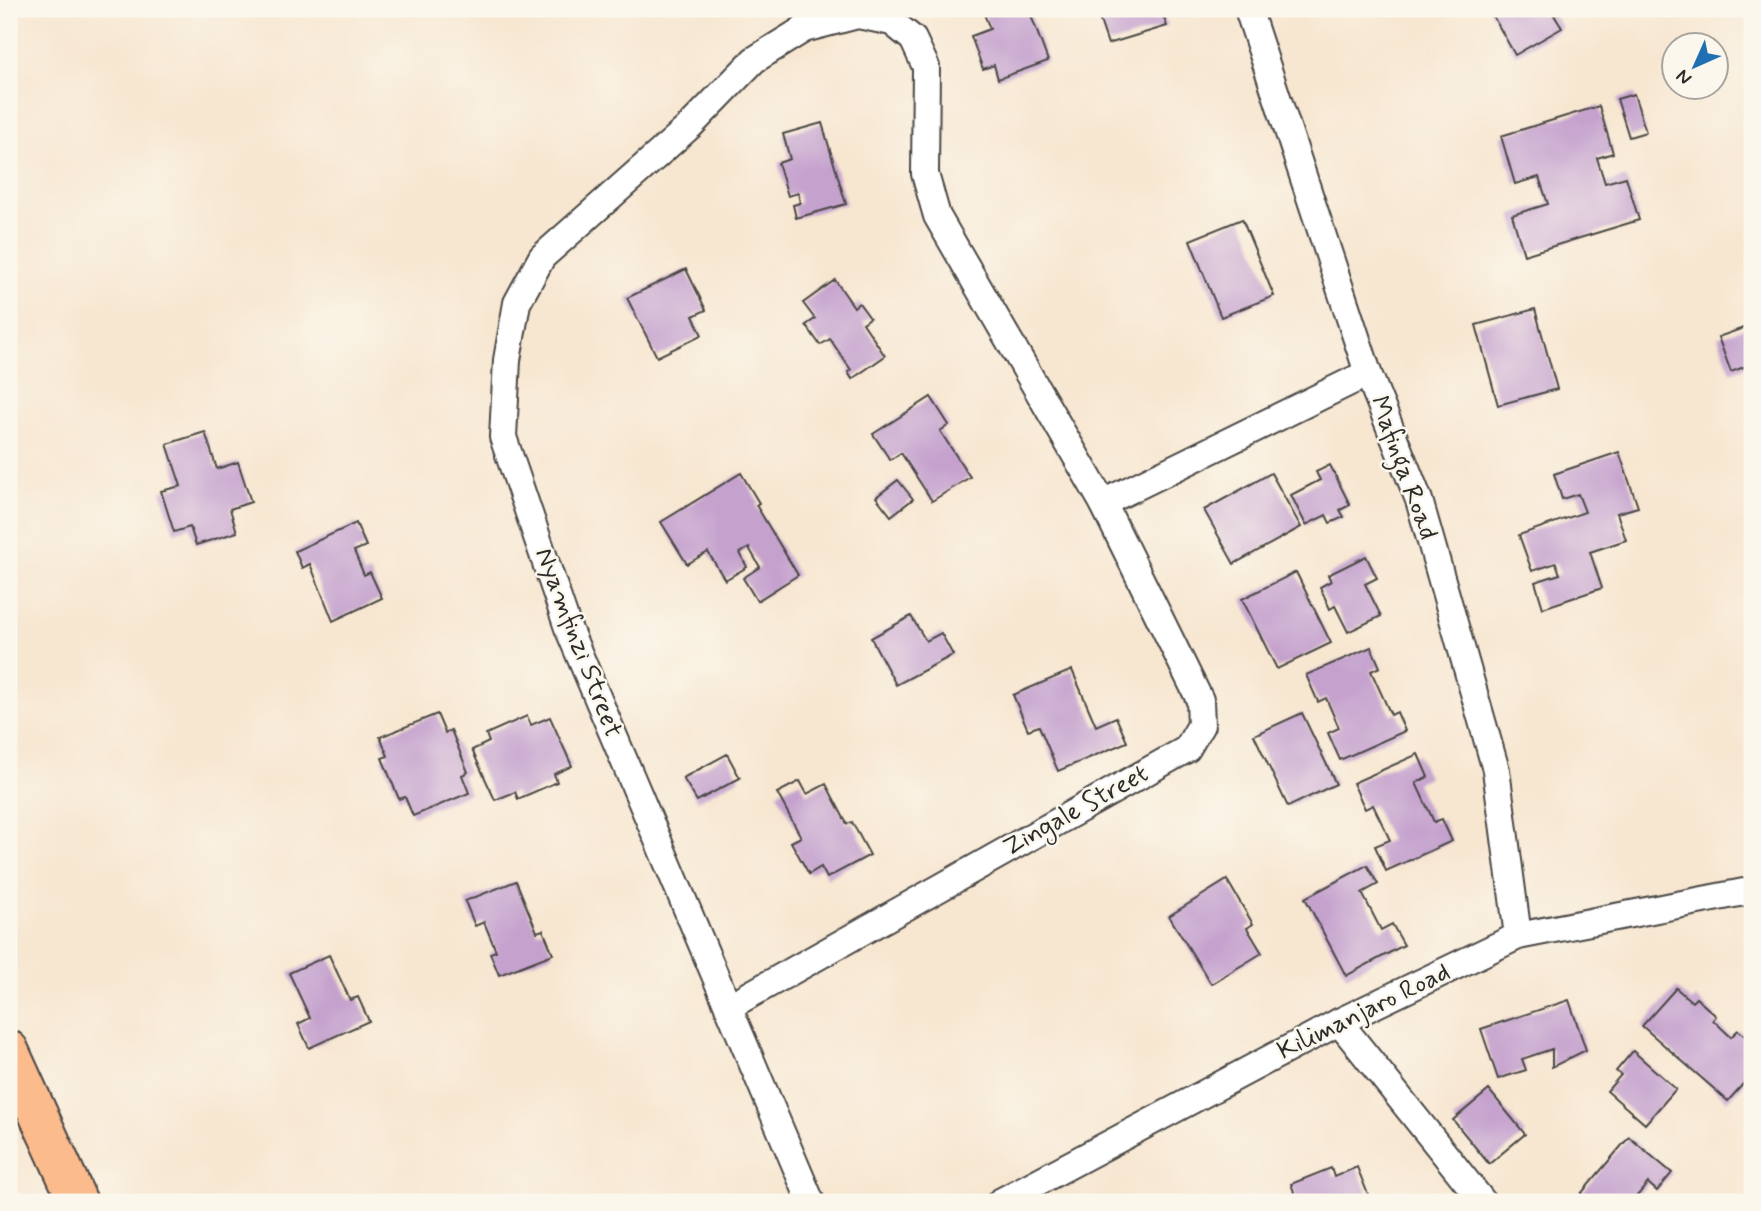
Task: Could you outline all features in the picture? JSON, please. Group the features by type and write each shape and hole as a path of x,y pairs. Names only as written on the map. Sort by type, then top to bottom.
{"highway":[{"path":"9,1050 78,1202"}],"street":[{"name":"Mafinga Road","path":"1248,9 1368,373 1419,500 1496,770 1518,936"},
{"name":"Nyamfinzi Street","path":"811,1202 568,628 503,437 506,360 517,303 542,257 691,125 754,60 804,29 858,15 892,22 913,39 926,66 925,174 937,216 1102,503"},
{"path":"1102,503 1368,373"},
{"name":"Zingale Street","path":"728,1007 1186,749 1201,725 1199,699 1102,503"},
{"name":"Kilimanjaro Road","path":"1000,1202 1339,1022 1518,936 1752,892"},
{"path":"1339,1022 1483,1202"}],"building":[{"path":"982,9 1029,10 1048,61 998,79 994,65 983,69 971,36 990,29"},
{"path":"1096,9 1182,9 1163,15 1167,26 1108,44"},
{"path":"1489,9 1565,9 1554,15 1562,28 1515,55"},
{"path":"1634,94 1646,132 1629,137 1617,99"},
{"path":"1599,106 1613,153 1597,158 1605,183 1626,177 1639,220 1524,255 1512,215 1548,204 1539,177 1515,184 1501,136"},
{"path":"822,123 846,204 796,218 793,205 800,203 798,193 788,196 778,163 790,159 783,134"},
{"path":"1242,219 1274,296 1221,317 1190,240"},
{"path":"686,269 706,310 693,316 702,335 657,357 627,298"},
{"path":"835,280 854,307 859,303 870,318 863,323 885,356 852,379 848,372 851,370 830,339 820,345 806,325 815,319 803,303"},
{"path":"1535,309 1557,389 1498,405 1476,325"},
{"path":"1752,325 1752,364 1731,372 1718,337"},
{"path":"931,397 949,425 940,431 970,477 932,501 901,453 890,460 873,434"},
{"path":"205,432 217,469 238,462 251,502 230,509 237,532 196,545 190,527 174,532 161,491 181,486 167,444"},
{"path":"1619,452 1638,507 1617,513 1626,540 1590,552 1602,588 1543,608 1535,582 1560,574 1556,563 1532,571 1519,535 1585,512 1578,494 1562,499 1554,474"},
{"path":"1330,465 1350,505 1340,510 1344,517 1330,523 1326,515 1306,525 1291,495 1320,480 1316,472"},
{"path":"741,473 759,503 756,505 798,575 757,601 743,578 760,567 749,548 740,553 747,567 725,580 708,552 687,564 661,522"},
{"path":"1271,473 1301,527 1234,564 1204,510"},
{"path":"898,480 913,499 891,516 876,497"},
{"path":"356,523 366,546 354,551 364,575 370,572 382,598 333,621 310,564 302,568 295,551"},
{"path":"1366,556 1377,578 1365,584 1381,616 1348,632 1335,606 1330,609 1320,587 1331,581 1328,575"},
{"path":"1296,572 1331,643 1277,669 1242,599"},
{"path":"911,616 926,641 941,633 953,655 896,685 871,638"},
{"path":"1371,647 1380,667 1371,671 1391,715 1397,712 1405,731 1340,760 1328,733 1339,728 1326,698 1318,702 1306,675"},
{"path":"1072,670 1096,726 1116,717 1127,742 1058,771 1039,726 1028,730 1013,695"},
{"path":"1302,713 1336,784 1288,807 1254,735"},
{"path":"437,714 445,733 451,730 468,772 462,775 469,793 413,816 405,797 399,799 382,758 388,756 380,737"},
{"path":"527,716 531,725 550,717 572,766 554,774 557,782 518,799 515,792 495,800 472,750 489,742 486,734"},
{"path":"727,754 740,778 697,801 683,778"},
{"path":"1418,754 1428,777 1416,783 1434,822 1442,819 1452,841 1386,871 1375,846 1390,840 1373,805 1365,809 1353,783"},
{"path":"800,781 807,794 826,784 847,824 852,822 870,855 827,878 821,867 809,874 791,842 801,837 777,793"},
{"path":"1367,865 1378,884 1362,893 1381,930 1392,924 1404,945 1346,976 1305,898"},
{"path":"1227,880 1253,924 1247,928 1262,953 1211,984 1169,916"},
{"path":"516,881 537,932 543,930 553,954 499,975 490,953 496,951 484,922 475,926 465,901"},
{"path":"329,955 350,1000 358,997 369,1021 309,1048 298,1024 310,1018 289,973"},
{"path":"1676,988 1692,1002 1696,998 1716,1016 1713,1020 1731,1037 1738,1030 1752,1042 1752,1074 1728,1101 1642,1026"},
{"path":"1569,1000 1586,1050 1552,1067 1552,1049 1522,1059 1526,1070 1498,1079 1481,1029"},
{"path":"1633,1051 1676,1089 1645,1124 1607,1091 1621,1075 1616,1071"},
{"path":"1489,1090 1525,1134 1489,1164 1453,1120"},
{"path":"1629,1137 1672,1173 1657,1191 1648,1183 1632,1202 1574,1202"},
{"path":"1357,1167 1371,1202 1298,1202 1291,1184 1331,1168 1334,1177"}]}
